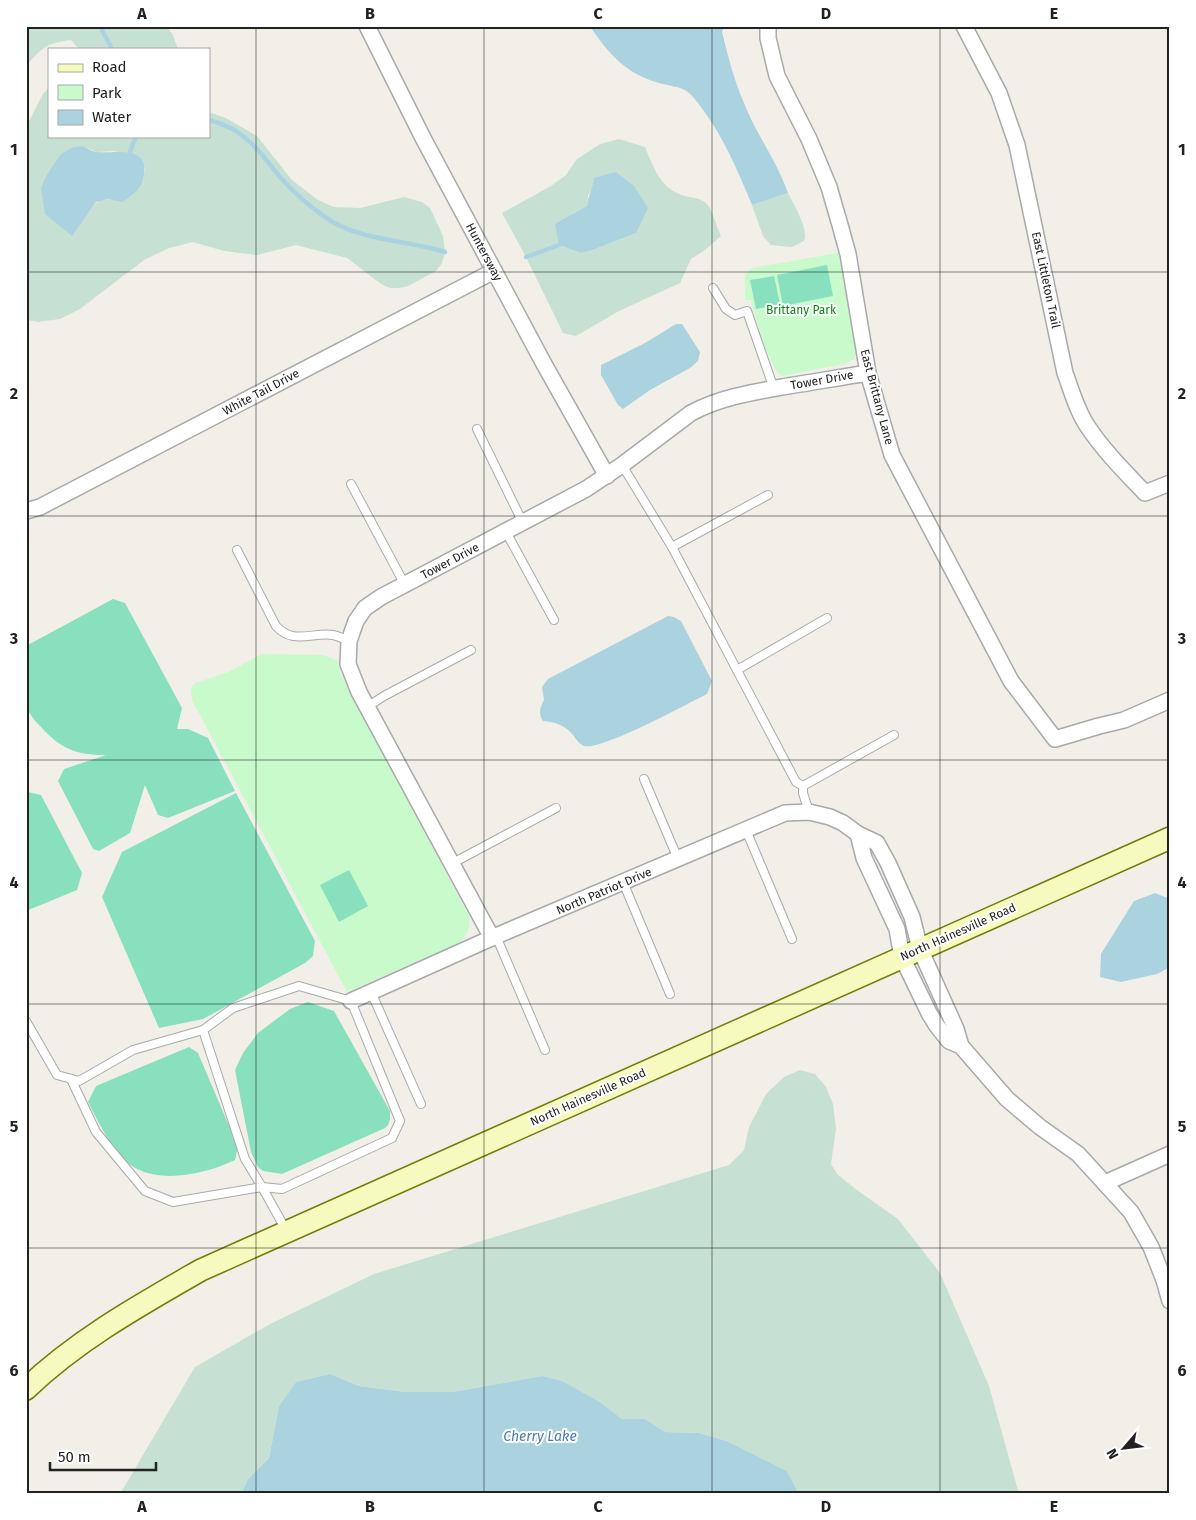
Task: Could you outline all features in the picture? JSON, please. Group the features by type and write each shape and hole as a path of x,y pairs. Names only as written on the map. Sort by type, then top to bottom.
{"main road":[{"name":"North Hainesville Road","path":"26,1389 48,1368 121,1316 201,1270 1170,838"}],"street":[{"name":"Huntersway","path":"367,26 423,138 544,364 607,476"},
{"name":"East Brittany Lane","path":"768,26 768,38 777,76 809,139 829,187 840,225 848,254 868,373 892,455 1011,681 1055,740 1124,720 1170,700"},
{"name":"East Littleton Trail","path":"964,26 998,93 1018,145 1065,373 1076,404 1088,427 1108,453 1145,493 1170,483"},
{"name":"White Tail Drive","path":"26,511 40,507 494,271"},
{"name":"Tower Drive","path":"494,937 451,864 366,707 348,664 348,641 356,621 365,608 381,597 523,523 607,476 691,413 706,405 729,398 774,389 868,373"},
{"name":"North Patriot Drive","path":"351,1001 494,937 785,813 809,812 837,820 858,834 864,858 897,929 911,953 929,1013 937,1026 950,1041 961,1046 1007,1099 1040,1127 1078,1154 1131,1212 1151,1247 1170,1301"},
{"path":"1104,1183 1170,1154"}],"lane":[{"path":"713,288 726,309 735,315 747,311 774,389"},
{"path":"477,429 523,523"},
{"path":"622,465 672,547 796,782 803,786"},
{"path":"352,484 405,585"},
{"path":"672,547 768,495"},
{"path":"506,532 554,620"},
{"path":"238,550 276,626 283,634 292,637 334,635 348,641"},
{"path":"737,670 827,618"},
{"path":"366,707 471,650"},
{"path":"803,786 894,735"},
{"path":"644,779 678,859"},
{"path":"803,786 803,793 809,812"},
{"path":"451,864 556,808"},
{"path":"746,830 792,938"},
{"path":"623,882 670,994"},
{"path":"494,937 545,1050"},
{"path":"26,1021 57,1075 79,1081 133,1050 203,1030 233,1008 299,986 351,1001 400,1122 392,1138 282,1189 262,1187 173,1202 145,1191 96,1132 71,1079"},
{"path":"371,992 421,1104"},
{"path":"203,1030 245,1159 287,1232"}],"green space":[{"path":"26,26 166,26 172,33 178,48 78,48 71,40 45,47 26,66"},
{"path":"48,88 48,138 210,138 210,112 226,118 257,136 292,180 318,200 334,207 360,208 404,197 422,202 430,208 443,236 445,252 442,263 436,271 408,286 390,288 381,284 347,258 296,245 257,255 224,251 193,242 169,248 144,260 80,309 60,319 38,322 27,320 26,127","holes":["83,146 96,152 114,151 141,159 145,168 143,181 117,200 107,199 100,201 88,213 45,178"]},
{"path":"619,139 645,147 659,177 670,189 685,196 700,199 707,204 721,236 691,259 680,283 619,311 576,336 563,333 502,213 551,186 566,175 577,159 600,144","holes":["593,186 636,233 582,253 573,214 587,206 588,196"]},
{"path":"788,193 803,224 804,241 792,247 771,245 763,236 752,205"},
{"name":"Brittany Park","path":"838,253 855,336 857,351 854,359 844,364 782,376 767,353 751,300 745,300 745,275 752,268"},
{"path":"827,265 833,296 783,306 777,275"},
{"path":"774,276 780,304 756,309 750,280"},
{"path":"113,599 125,603 182,708 177,729 188,729 208,738 235,791 168,818 158,815 145,785 130,833 99,851 93,849 58,781 64,769 106,755 86,754 62,746 48,735 33,718 26,704 26,646"},
{"path":"262,654 324,655 338,661 340,672 352,696 468,914 468,930 459,943 347,992 192,700 191,688 195,683 226,673"},
{"path":"26,793 41,795 82,873 77,890 26,911"},
{"path":"236,793 315,941 313,956 305,963 203,1019 159,1028 102,897 122,852"},
{"path":"349,870 368,906 339,922 320,885"},
{"path":"308,1002 334,1011 390,1111 389,1122 385,1128 282,1174 263,1171 258,1167 251,1152 235,1070 243,1053 258,1033 290,1009"},
{"path":"189,1047 198,1053 238,1147 235,1160 210,1170 181,1175 167,1176 139,1170 128,1163 116,1150 88,1102 96,1086"},
{"path":"800,1070 815,1074 826,1087 833,1104 836,1129 831,1164 838,1175 898,1219 940,1273 989,1386 1019,1494 799,1494 787,1471 727,1441 699,1433 665,1432 645,1419 622,1419 600,1402 561,1381 542,1376 453,1392 405,1392 359,1386 330,1374 296,1382 279,1406 269,1458 248,1479 241,1494 120,1494 195,1367 270,1324 374,1274 729,1165 744,1150 749,1127 766,1094 784,1077"}],"water":[{"path":"590,26 724,26 722,32 740,94 788,193 752,205 723,142 709,118 692,95 681,88 648,79 628,69 611,54"},
{"path":"83,146 95,152 121,152 136,155 144,165 144,175 139,188 122,202 108,199 96,202 72,236 45,214 41,189 45,178 60,155 71,148"},
{"path":"616,172 634,186 648,208 636,233 582,253 559,245 555,224 587,206 594,178"},
{"path":"676,324 682,324 700,352 698,361 690,368 650,390 623,409 618,405 601,375 601,365 645,343"},
{"path":"668,616 681,621 712,681 707,694 625,734 593,746 584,746 579,743 563,726 543,721 540,713 544,700 542,687 548,679"},
{"path":"1155,893 1170,899 1170,967 1157,974 1121,982 1100,977 1101,954 1134,901"},
{"name":"Cherry Lake","path":"330,1374 359,1386 405,1392 453,1392 542,1376 562,1381 600,1402 622,1419 645,1419 665,1432 699,1433 727,1441 787,1471 799,1494 241,1494 248,1479 269,1458 279,1406 296,1382"}],"waterway":[{"path":"100,26 111,48"},
{"path":"210,120 229,127 246,138 291,188 310,206 331,221 371,236 445,252"},
{"path":"130,152 135,138"},
{"path":"526,257 559,245"}]}
